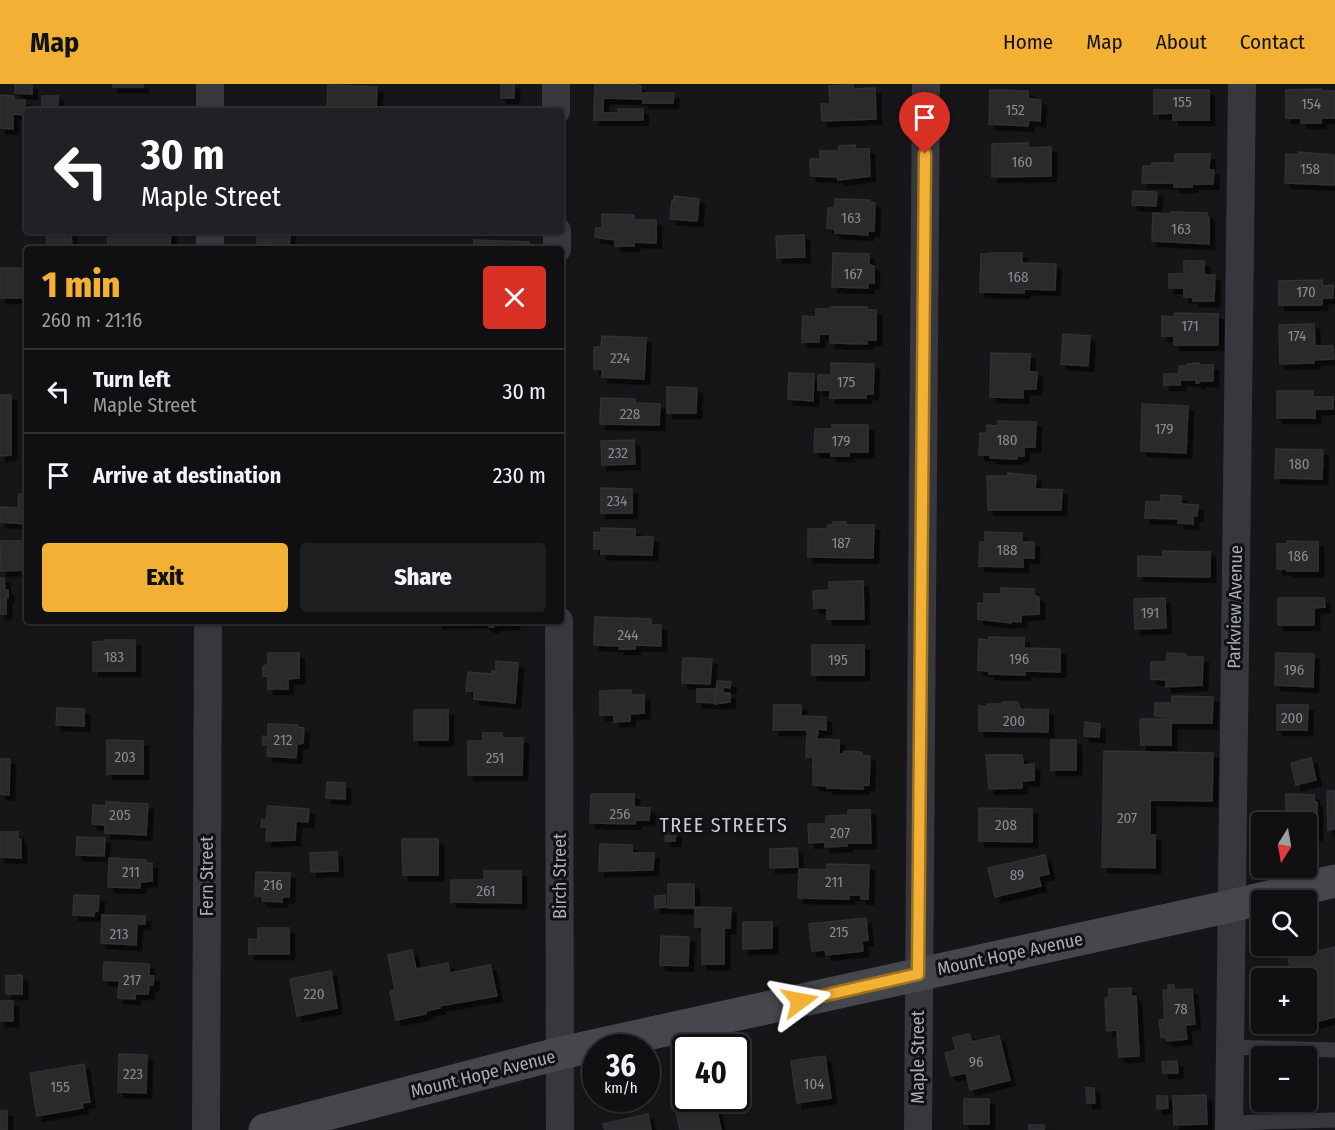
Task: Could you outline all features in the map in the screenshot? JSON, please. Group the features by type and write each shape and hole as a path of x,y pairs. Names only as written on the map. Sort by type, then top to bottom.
{"street":[{"path":"210,84 210,108"},
{"path":"556,84 556,108"},
{"name":"Maple Street","path":"918,1130 926,84"},
{"name":"Parkview Avenue","path":"1229,1126 1242,84"},
{"name":"Fern Street","path":"206,1130 208,624"},
{"name":"Birch Street","path":"559,624 560,1130"},
{"name":"Mount Hope Avenue","path":"265,1130 561,1053 1231,906 1335,881"}],"lane":[{"path":"1229,1047 1335,1050"},
{"path":"1229,1126 1335,1120"}],"building":[{"path":"15,84 32,84 32,94 15,93"},
{"path":"113,84 143,84 143,87 113,87"},
{"path":"501,84 514,84 514,98 501,98"},
{"path":"595,84 630,84 641,86 641,93 674,93 673,103 643,103 643,99 603,98 603,113 618,113 618,109 643,109 643,120 594,120"},
{"path":"328,85 377,87 376,108 327,108"},
{"path":"853,85 853,89 875,88 876,119 822,121 821,104 830,104 829,86"},
{"path":"1321,89 1321,91 1335,91 1335,118 1321,118 1321,123 1301,123 1301,118 1286,118 1286,90"},
{"path":"990,90 1028,91 1028,99 1041,100 1040,121 1029,120 1028,126 989,124"},
{"path":"1154,90 1209,90 1209,120 1173,120 1173,113 1154,114"},
{"path":"0,95 14,96 14,100 25,100 24,115 13,114 13,129 0,128"},
{"path":"42,96 58,96 58,108 42,108"},
{"path":"1028,143 1028,148 1051,147 1051,176 992,177 992,144"},
{"path":"855,145 855,149 869,149 870,176 838,180 838,177 811,176 810,159 820,159 820,151 839,151 839,146"},
{"path":"1299,152 1335,155 1335,185 1285,183 1286,154 1299,155"},
{"path":"1175,154 1210,154 1209,170 1214,170 1213,184 1174,187 1174,183 1142,183 1143,166 1152,166 1152,163 1175,163"},
{"path":"1133,191 1157,192 1156,206 1132,205"},
{"path":"674,196 699,199 697,221 670,219"},
{"path":"835,199 870,200 869,202 875,203 874,231 868,231 868,235 835,233 835,229 827,228 828,208 835,208"},
{"path":"1171,212 1207,213 1209,244 1152,241 1153,213 1171,214"},
{"path":"602,214 634,215 634,220 656,220 656,243 634,242 634,246 615,246 615,240 595,237 596,228 602,228"},
{"path":"46,234 71,234 72,246 47,246"},
{"path":"108,234 171,234 170,246 108,246"},
{"path":"257,234 290,234 289,246 257,243"},
{"path":"804,235 805,257 777,258 776,236"},
{"path":"474,240 529,242 528,246 474,246"},
{"path":"833,253 869,254 869,265 874,266 874,283 868,283 868,288 832,287"},
{"path":"1022,253 1022,263 1056,264 1055,290 1024,289 1024,293 980,292 981,254"},
{"path":"1184,261 1204,261 1204,275 1215,275 1214,301 1193,301 1192,297 1184,297 1184,288 1169,288 1169,274 1184,274"},
{"path":"0,268 24,268 24,298 0,298"},
{"path":"1322,280 1323,286 1333,285 1333,298 1322,298 1322,305 1279,305 1279,281"},
{"path":"830,307 867,307 867,310 876,310 876,340 867,340 867,344 830,343 830,334 819,334 819,342 802,342 803,316 816,317 816,309 830,309"},
{"path":"1174,313 1218,314 1218,345 1174,345 1174,336 1162,336 1162,316 1175,317"},
{"path":"1314,324 1315,346 1333,346 1334,359 1314,360 1314,363 1280,364 1279,325"},
{"path":"1063,334 1090,336 1088,366 1061,364"},
{"path":"602,336 646,338 644,379 602,377 602,369 594,369 594,347 601,347"},
{"path":"991,353 1030,354 1029,372 1037,372 1036,389 1023,389 1023,398 990,397"},
{"path":"831,363 874,364 873,394 866,394 866,398 830,398 830,390 818,390 818,375 831,375"},
{"path":"1199,363 1199,365 1213,365 1213,381 1196,383 1196,380 1180,380 1180,385 1164,385 1164,374 1179,374 1179,366"},
{"path":"789,373 814,374 813,401 788,399"},
{"path":"667,387 697,388 696,413 667,413"},
{"path":"1277,391 1313,391 1313,397 1333,397 1333,409 1315,409 1315,418 1277,418"},
{"path":"0,395 11,395 11,455 0,456"},
{"path":"601,398 635,399 634,403 660,404 659,425 600,424"},
{"path":"1142,404 1188,406 1186,453 1141,451"},
{"path":"998,421 1036,422 1035,447 1024,447 1024,456 1017,456 1017,459 990,458 990,455 979,455 980,433 987,434 987,425 997,426"},
{"path":"832,425 868,425 868,452 849,452 849,456 831,456 831,452 814,452 815,429 832,429"},
{"path":"634,440 635,464 602,465 601,441"},
{"path":"1276,449 1323,450 1322,479 1275,478"},
{"path":"1008,473 1036,476 1035,489 1062,490 1061,510 988,510 987,476 1008,476"},
{"path":"601,488 632,489 632,513 601,513"},
{"path":"19,494 24,494 24,524 0,522 0,507 18,508"},
{"path":"1161,495 1181,496 1181,504 1198,505 1197,516 1193,516 1193,524 1178,523 1179,519 1145,518 1146,502 1161,502"},
{"path":"833,522 846,522 846,525 874,525 873,558 808,557 808,529 828,529 828,525 833,525"},
{"path":"601,528 635,529 635,537 653,537 652,555 601,554 601,549 594,549 594,532 601,533"},
{"path":"985,532 1022,533 1022,542 1034,542 1034,558 1023,558 1023,567 979,566 980,542 985,542"},
{"path":"0,541 24,541 24,570 1,571"},
{"path":"1287,541 1318,542 1318,571 1277,569 1277,544 1287,544"},
{"path":"1163,551 1210,552 1210,577 1138,576 1138,556 1163,557"},
{"path":"0,578 4,578 5,590 8,590 6,614 0,614"},
{"path":"863,581 864,619 827,619 827,608 814,608 813,591 829,590 829,582"},
{"path":"1001,588 1034,589 1034,595 1039,597 1039,614 1021,615 1021,622 1011,621 1011,623 978,619 978,603 984,604 984,594 1001,594"},
{"path":"1165,598 1166,628 1135,629 1134,599"},
{"path":"1278,598 1324,598 1325,607 1314,608 1314,625 1278,625"},
{"path":"595,617 651,619 651,625 661,625 661,646 635,645 635,649 619,649 619,646 594,645"},
{"path":"514,624 493,625 494,627 485,625"},
{"path":"989,637 1024,638 1024,648 1060,649 1060,672 1025,671 1025,675 989,674 989,671 978,670 979,639 989,640"},
{"path":"104,640 135,640 135,671 93,671 93,642 105,642"},
{"path":"812,645 864,645 864,675 812,675"},
{"path":"268,653 299,653 299,678 288,679 288,689 268,689 268,676 263,676 263,666 268,665"},
{"path":"1167,653 1186,654 1186,657 1203,657 1202,685 1166,687 1166,680 1151,679 1151,662 1166,662"},
{"path":"1276,653 1314,654 1313,687 1275,685"},
{"path":"683,658 712,659 710,684 682,683"},
{"path":"496,661 518,663 515,703 474,699 474,691 466,691 468,672 492,674 492,671 496,672"},
{"path":"717,681 731,682 730,688 723,687 723,693 730,693 730,702 715,704"},
{"path":"697,689 715,689 715,703 697,702"},
{"path":"631,690 631,695 644,695 644,713 630,714 630,721 614,722 614,715 600,715 600,691"},
{"path":"1172,696 1213,697 1212,723 1172,723 1172,717 1155,716 1155,703 1172,703"},
{"path":"1002,702 1018,702 1020,709 1048,710 1048,732 979,731 979,706 987,707 987,704 1002,704"},
{"path":"774,705 801,705 801,716 826,717 826,730 818,729 817,739 839,740 839,754 844,754 844,751 862,752 862,756 870,756 869,785 863,785 863,789 827,788 827,786 813,785 813,757 806,757 807,730 773,730"},
{"path":"1277,705 1308,705 1307,730 1277,730"},
{"path":"57,708 84,709 84,726 56,725"},
{"path":"414,710 448,710 448,740 414,740"},
{"path":"1140,719 1171,719 1171,745 1141,745"},
{"path":"1085,722 1100,724 1099,737 1084,736"},
{"path":"268,724 297,725 297,727 304,728 303,743 297,744 296,758 267,756 268,745 263,745 263,736 268,737"},
{"path":"483,733 502,733 502,738 523,738 522,775 468,775 468,741 483,741"},
{"path":"107,740 143,741 143,774 107,774"},
{"path":"1051,740 1076,740 1076,770 1051,770"},
{"path":"1104,751 1213,753 1212,801 1150,800 1150,835 1155,835 1155,868 1102,867"},
{"path":"986,755 1022,755 1023,765 1034,764 1034,780 1022,781 1022,788 989,789"},
{"path":"1311,758 1316,780 1296,785 1291,763"},
{"path":"0,759 10,759 9,795 0,794"},
{"path":"327,782 345,783 345,799 326,798"},
{"path":"1327,791 1335,791 1335,829 1328,830"},
{"path":"591,794 634,794 634,807 650,808 649,820 636,820 635,824 590,823"},
{"path":"1286,794 1314,795 1317,812 1286,812"},
{"path":"106,802 148,804 146,835 105,833 105,825 92,824 93,805 106,806"},
{"path":"268,806 309,809 308,822 296,821 295,840 266,841 267,827 261,827 262,820 266,821"},
{"path":"979,808 1032,809 1032,842 979,841"},
{"path":"848,810 870,810 871,843 847,843 847,846 825,847 825,842 809,843 808,824 826,824 826,816 848,815"},
{"path":"0,832 18,832 18,839 21,839 21,858 0,857"},
{"path":"666,832 676,832 675,841 665,841"},
{"path":"77,837 105,838 104,856 76,855"},
{"path":"402,839 438,839 438,875 403,875"},
{"path":"600,844 632,845 632,853 654,853 653,870 599,871"},
{"path":"797,848 798,867 770,868 770,849"},
{"path":"337,852 338,871 311,872 310,853"},
{"path":"1045,855 1049,874 1038,876 1041,886 995,897 988,868"},
{"path":"109,858 146,860 146,863 152,863 152,881 140,882 140,888 108,887"},
{"path":"827,864 869,865 868,899 861,899 861,895 849,895 849,899 798,898 799,869 827,870"},
{"path":"484,871 521,871 521,903 451,902 451,880 484,880"},
{"path":"256,872 290,873 289,897 282,897 282,902 262,901 262,896 255,896"},
{"path":"668,884 694,884 694,908 668,908"},
{"path":"74,895 99,896 98,911 95,911 94,916 73,915"},
{"path":"665,895 666,907 655,908 655,896"},
{"path":"695,907 731,908 730,928 724,928 724,964 702,964 702,927 695,927"},
{"path":"102,915 145,916 145,924 137,924 136,945 101,943"},
{"path":"866,918 868,940 862,941 863,951 826,955 825,950 812,951 809,924"},
{"path":"743,922 772,922 772,948 743,949"},
{"path":"258,928 289,928 289,954 249,954 249,939 258,940"},
{"path":"661,936 689,937 688,966 660,965"},
{"path":"1335,947 1335,1017 1317,1022 1317,968 1290,968 1288,958 1317,956 1317,951"},
{"path":"412,950 416,969 448,963 450,973 490,965 497,996 439,1006 440,1008 426,1011 426,1014 396,1020 390,991 395,990 388,955"},
{"path":"104,962 149,964 149,976 154,976 153,985 149,985 148,994 135,994 135,999 118,998 119,981 103,980"},
{"path":"331,971 337,1008 297,1016 290,979"},
{"path":"22,975 22,994 6,994 6,976"},
{"path":"1168,985 1174,985 1174,990 1192,989 1195,1024 1185,1025 1187,1039 1167,1041 1166,1037 1161,1037 1159,1020 1165,1019 1163,990 1168,991"},
{"path":"1131,988 1131,996 1136,996 1139,1056 1119,1057 1117,1030 1107,1031 1105,998 1109,997 1109,989"},
{"path":"0,1001 13,1001 13,1021 0,1021"},
{"path":"969,1034 972,1042 999,1036 1010,1080 970,1090 966,1073 951,1076 945,1053 956,1050 953,1038"},
{"path":"119,1054 147,1055 146,1093 118,1092"},
{"path":"825,1056 831,1098 797,1103 791,1061"},
{"path":"1177,1061 1178,1073 1163,1073 1162,1062"},
{"path":"84,1064 90,1102 82,1103 83,1108 37,1116 30,1073"},
{"path":"1086,1088 1094,1088 1095,1103 1087,1103"},
{"path":"1206,1095 1207,1124 1174,1125 1173,1096"},
{"path":"1157,1096 1167,1096 1168,1108 1157,1109"},
{"path":"964,1099 989,1099 989,1124 964,1124"},
{"path":"0,1111 7,1111 7,1130 0,1130"},
{"path":"676,1112 717,1112 721,1130 680,1130"},
{"path":"648,1114 651,1130 605,1130 603,1124"},
{"path":"1029,1125 1044,1125 1044,1130 1029,1130"}],"district":[{"name":"TREE STREETS","path":"724,825"}],"route":[{"path":"800,1001 918,974 925,154"}]}
